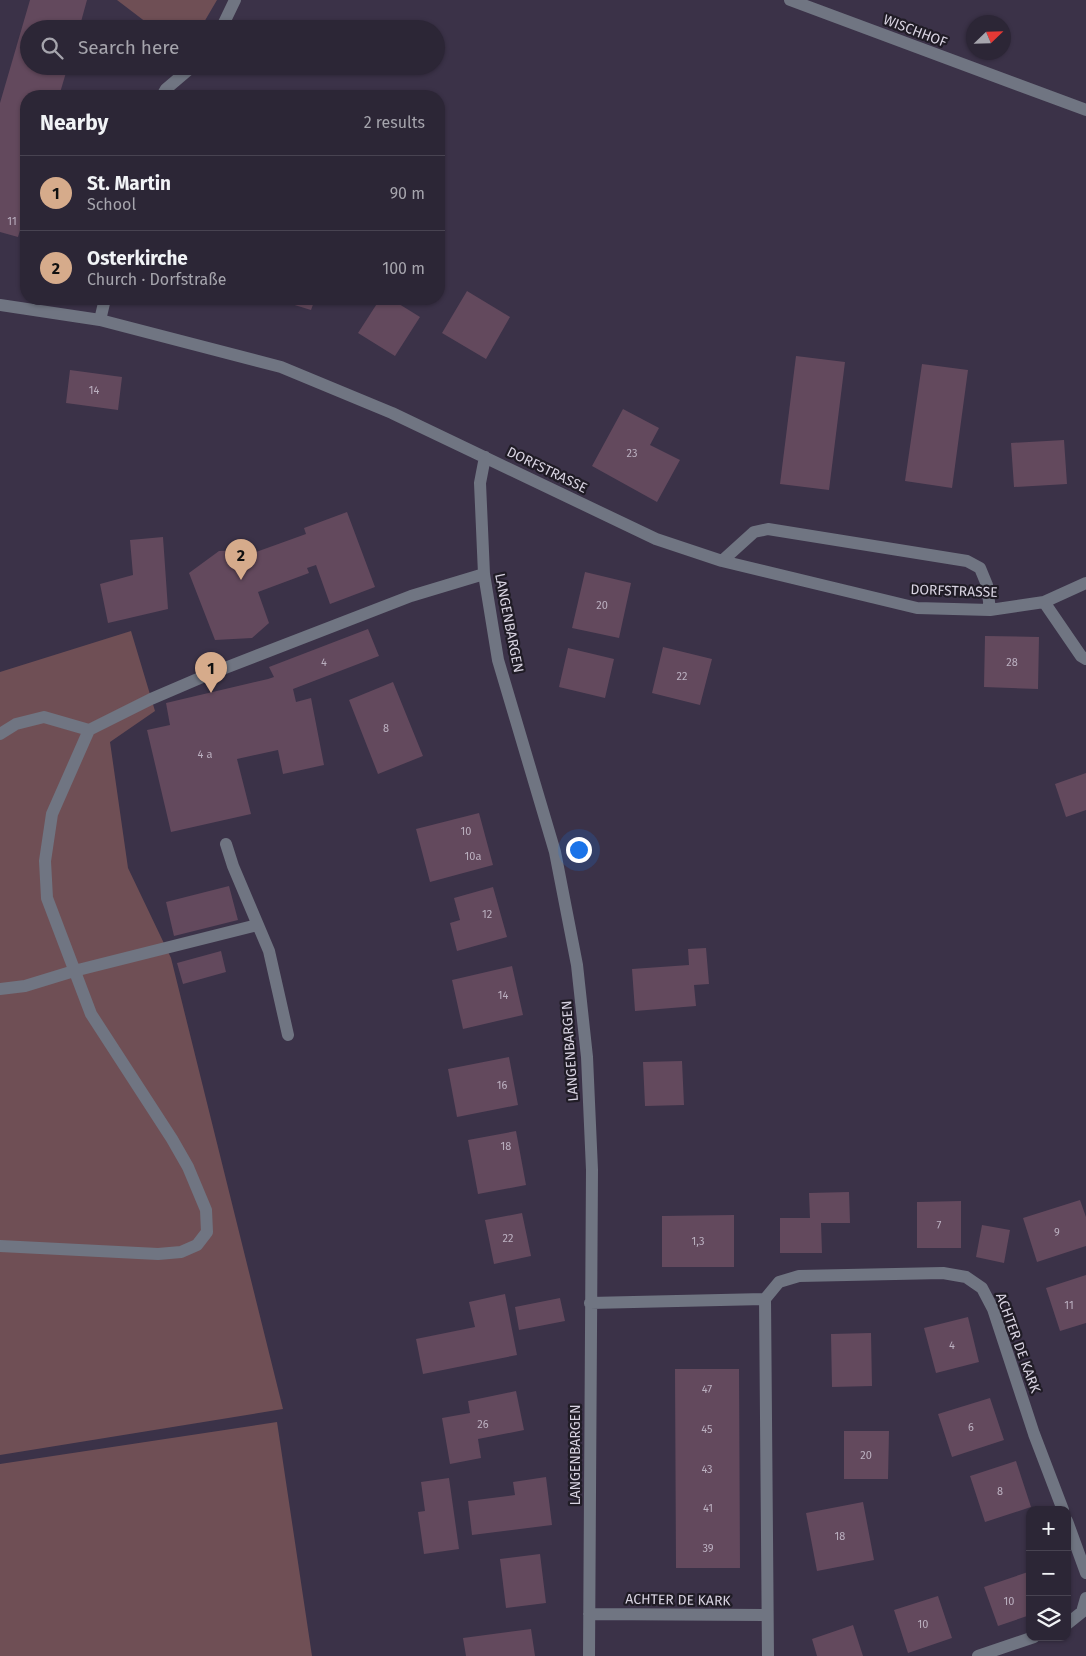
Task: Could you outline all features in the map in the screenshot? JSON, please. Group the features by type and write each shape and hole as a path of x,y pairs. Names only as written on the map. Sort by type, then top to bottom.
{"street":[{"path":"225,20 235,0"},
{"name":"WISCHHOF","path":"790,0 1086,110"},
{"path":"165,90 182,75"},
{"name":"DORFSTRASSE","path":"0,305 100,320 281,367 392,413 656,539 722,561 918,608 990,610 1044,602 1086,583"},
{"path":"100,320 104,305"},
{"name":"LANGENBARGEN","path":"485,457 480,483 484,574 498,660 555,852 577,965 587,1057 592,1170 589,1656"},
{"path":"722,561 754,532 768,529 967,561 980,568 987,585 990,610"},
{"path":"0,1246 158,1254 181,1252 198,1245 207,1232 206,1210 188,1167 91,1014 47,898 44,861 52,814 89,730 151,698 208,675 411,596 484,574"},
{"path":"1044,602 1081,656 1086,659"},
{"path":"0,734 16,724 44,717 89,730"},
{"path":"226,844 269,951 288,1034"},
{"path":"0,989 25,986 74,970 257,925"},
{"name":"ACHTER DE KARK","path":"765,1299 780,1282 799,1276 943,1273 966,1277 982,1288 993,1310 1034,1434 1061,1506"},
{"path":"590,1303 765,1299 768,1656"},
{"path":"1071,1531 1086,1568 1086,1573"},
{"path":"1071,1621 1082,1612 1086,1598"},
{"name":"ACHTER DE KARK","path":"590,1614 767,1615"},
{"path":"978,1656 1026,1640"}],"shaded area":[{"path":"117,0 217,0 205,20 143,20"},
{"path":"131,631 155,711 110,742 128,868 171,958 283,1409 0,1455 0,672"},
{"path":"277,1422 312,1656 0,1656 0,1464"}],"building":[{"path":"30,0 87,0 81,20 24,20"},
{"path":"20,34 20,75 65,75 61,90 20,90 20,230 18,237 0,232 0,103"},
{"path":"467,291 510,317 486,359 442,333"},
{"path":"295,305 313,305 311,310"},
{"path":"376,305 401,305 420,317 395,356 358,333"},
{"path":"796,356 845,362 829,490 780,484"},
{"path":"922,364 968,370 952,488 905,481"},
{"path":"70,370 122,377 118,410 66,403"},
{"path":"623,409 659,428 650,445 680,460 657,502 592,466"},
{"path":"1064,440 1067,484 1014,487 1011,443"},
{"path":"347,512 375,587 330,604 316,565 307,568 309,573 258,592 269,623 252,638 215,640 189,573 219,551 243,550 245,556 306,534 304,528"},
{"path":"163,537 168,609 108,623 100,584 133,575 130,540"},
{"path":"585,572 631,583 619,638 572,628"},
{"path":"368,629 379,656 293,689 296,702 311,698 324,765 283,774 278,750 237,759 251,814 171,832 147,730 170,725 166,703 274,677 269,667"},
{"path":"985,636 1039,637 1038,689 984,687"},
{"path":"663,647 712,659 700,705 652,693"},
{"path":"568,648 614,659 605,698 559,687"},
{"path":"393,682 423,756 378,774 349,700"},
{"path":"1086,773 1086,810 1066,817 1055,784"},
{"path":"479,813 493,865 430,882 416,829"},
{"path":"229,886 238,920 174,936 166,902"},
{"path":"493,887 507,937 457,951 450,923 460,920 454,898"},
{"path":"706,948 709,984 694,985 696,1006 635,1011 632,969 689,965 688,949"},
{"path":"221,951 226,972 183,984 177,963"},
{"path":"512,966 523,1015 463,1029 452,980"},
{"path":"509,1057 518,1105 457,1117 448,1069"},
{"path":"682,1061 684,1105 645,1106 643,1062"},
{"path":"516,1131 526,1185 478,1194 468,1140"},
{"path":"849,1192 850,1223 821,1223 822,1253 780,1253 780,1218 810,1218 809,1193"},
{"path":"1080,1200 1086,1217 1086,1246 1037,1262 1023,1218"},
{"path":"961,1201 961,1248 917,1248 917,1202"},
{"path":"522,1213 531,1256 494,1264 485,1220"},
{"path":"734,1215 734,1267 662,1267 662,1216"},
{"path":"982,1225 1010,1230 1004,1263 976,1257"},
{"path":"1086,1275 1086,1323 1060,1331 1046,1288"},
{"path":"505,1294 517,1355 423,1374 416,1339 475,1327 469,1302"},
{"path":"560,1298 565,1321 519,1330 515,1307"},
{"path":"968,1317 979,1362 936,1373 924,1328"},
{"path":"871,1333 872,1386 832,1387 831,1334"},
{"path":"675,1369 739,1369 740,1568 676,1568"},
{"path":"516,1391 524,1430 478,1439 481,1458 450,1464 442,1418 470,1413 468,1401"},
{"path":"990,1398 1004,1440 952,1457 938,1414"},
{"path":"844,1431 889,1431 888,1479 844,1479"},
{"path":"1016,1461 1031,1506 1026,1506 1026,1509 985,1522 970,1476"},
{"path":"546,1477 552,1525 472,1535 468,1501 515,1495 513,1482"},
{"path":"449,1478 459,1549 424,1554 418,1512 425,1511 421,1482"},
{"path":"863,1502 874,1560 817,1571 806,1513"},
{"path":"540,1554 546,1603 506,1608 500,1559"},
{"path":"1026,1573 1026,1616 998,1626 984,1587"},
{"path":"938,1596 952,1638 908,1653 894,1610"},
{"path":"853,1625 863,1656 817,1656 812,1639"},
{"path":"531,1629 535,1656 466,1656 463,1638"}],"place":[{"name":"Osterkirche","path":"241,580"},
{"name":"St. Martin","path":"211,693"}]}
